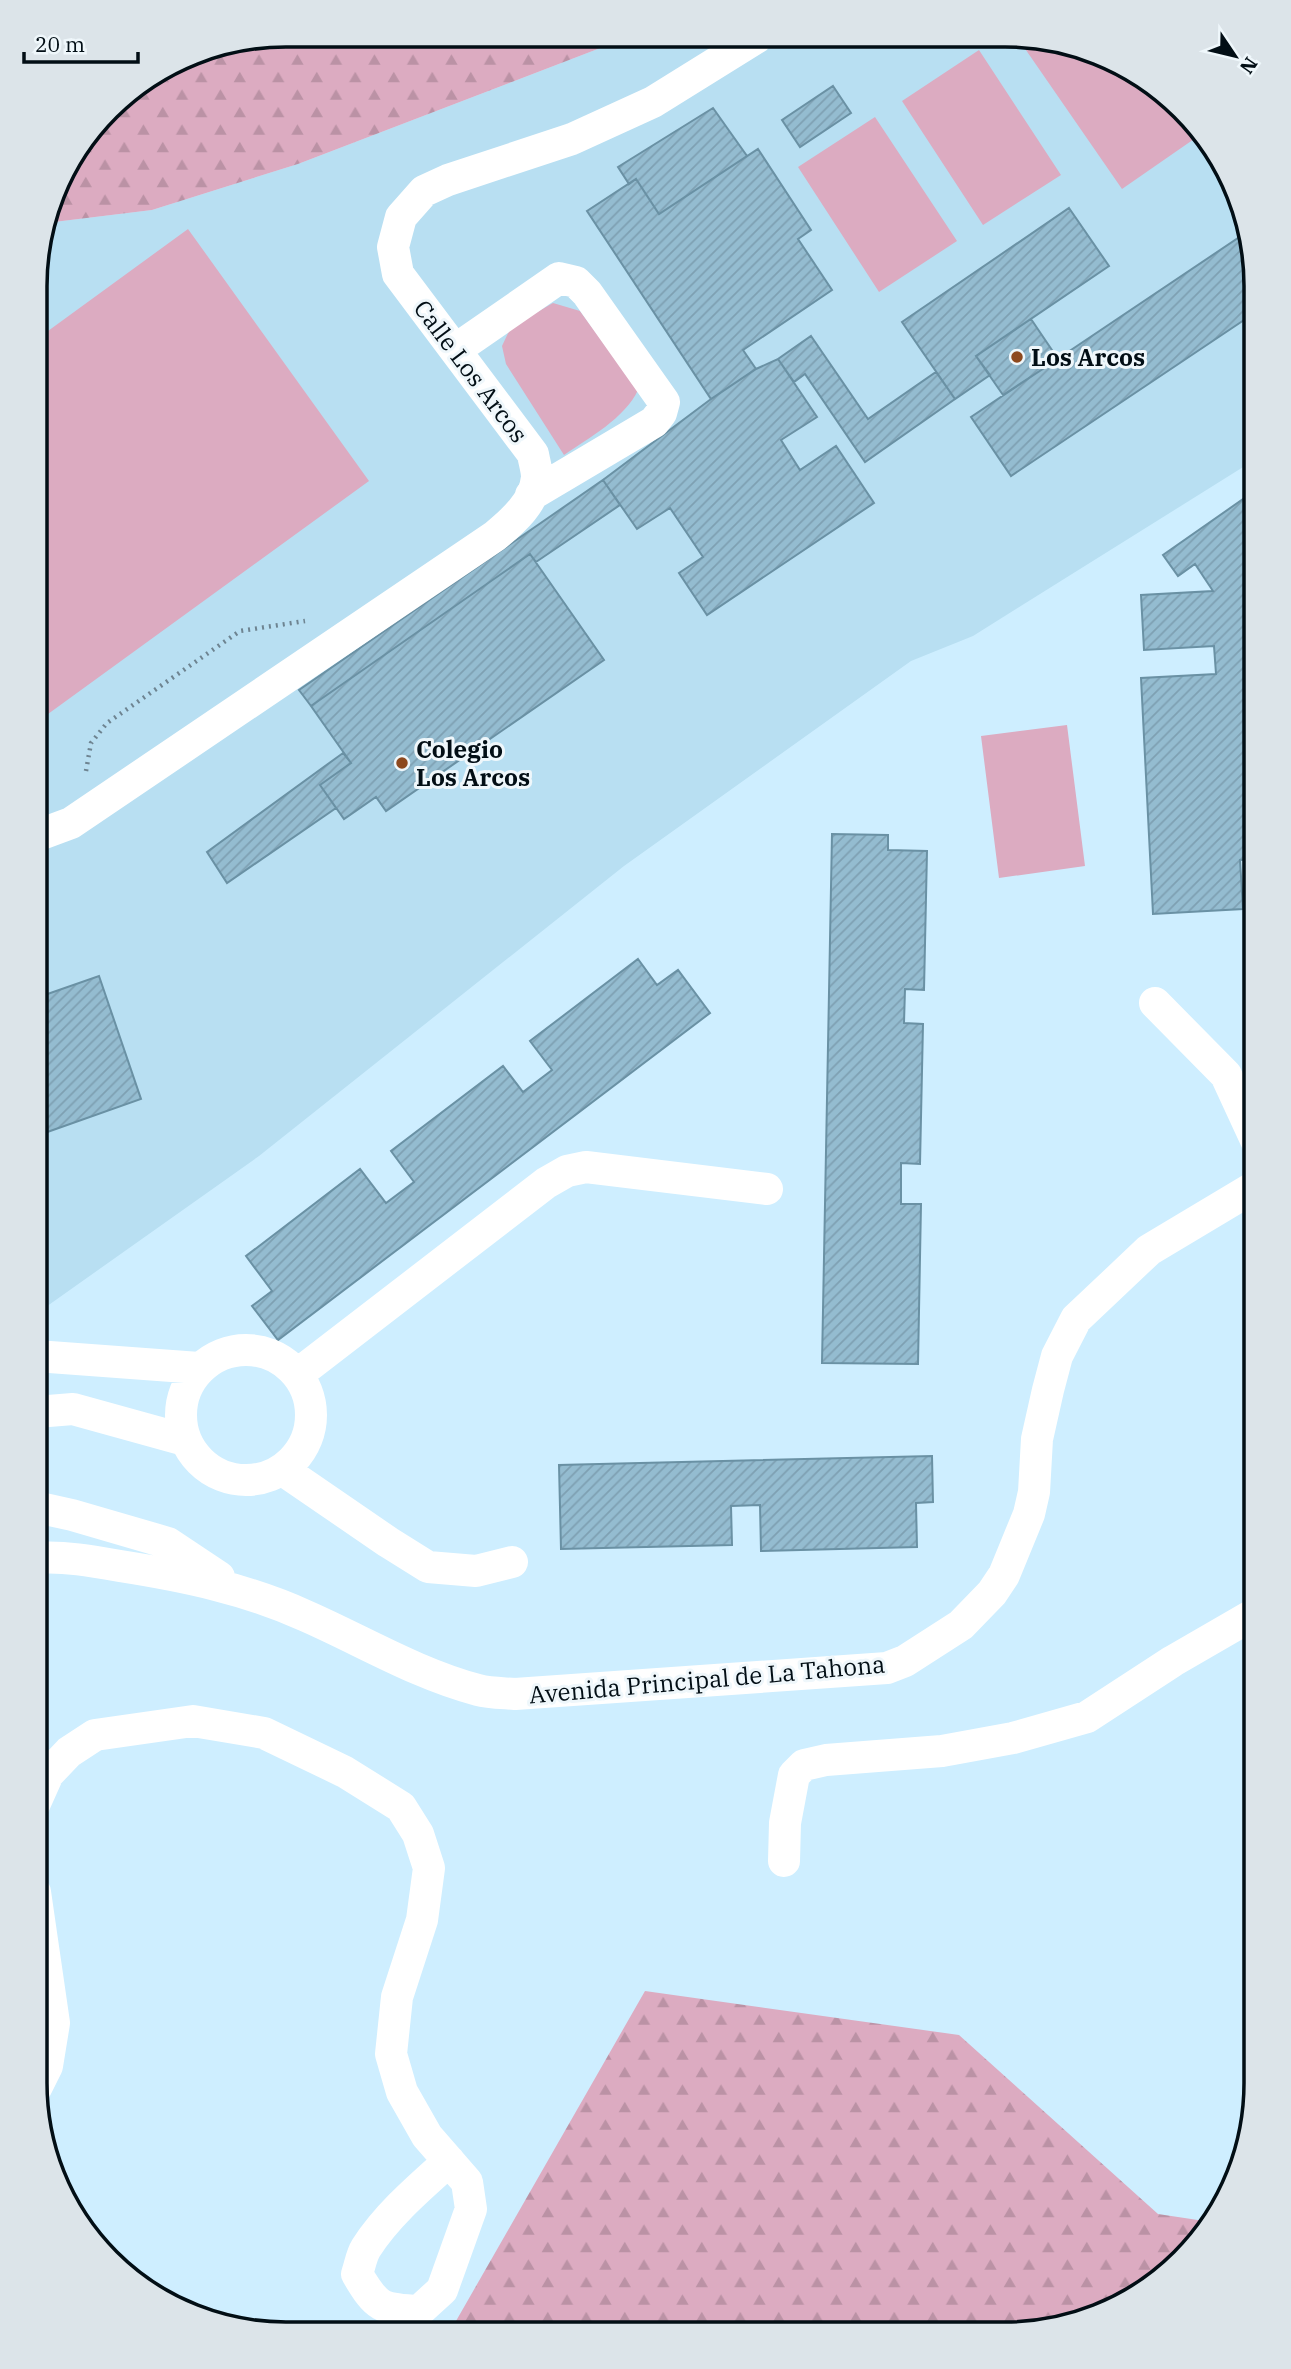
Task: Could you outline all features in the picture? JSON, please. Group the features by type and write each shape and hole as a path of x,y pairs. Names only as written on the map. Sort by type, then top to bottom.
{"street":[{"name":"Calle Los Arcos","path":"531,495 537,478 533,454 398,274 393,247 401,217 424,191 448,180 572,139 653,102 741,47"},
{"path":"47,832 71,823 495,536 514,520 531,495 654,422 661,413 664,402 587,293 576,282 559,278 455,350"},
{"path":"1155,1003 1226,1075 1244,1113"},
{"path":"298,1374 546,1182 567,1171 586,1167 767,1189"},
{"name":"Avenida Principal de La Tahona","path":"47,1557 56,1556 173,1574 238,1590 303,1615 414,1668 480,1690 515,1694 887,1668 905,1661 961,1625 992,1593 1004,1575 1029,1514 1034,1492 1037,1439 1057,1356 1076,1319 1149,1250 1243,1193"},
{"path":"232,1350 268,1353 298,1374 309,1399 311,1425 301,1450 282,1470 255,1480 226,1478 201,1464 184,1440 179,1414 185,1389 199,1368 232,1350"},
{"path":"47,1357 199,1368"},
{"path":"47,1411 73,1409 184,1440"},
{"path":"282,1470 428,1567 476,1571 512,1562"},
{"name":"Avenida Principal de La Tahona","path":"47,1509 169,1544 238,1590"},
{"path":"784,1861 785,1823 793,1775 804,1765 826,1759 942,1751 1013,1738 1087,1717 1173,1661 1243,1621"},
{"path":"47,1776 69,1752 95,1735 193,1721 264,1733 345,1772 401,1807 418,1834 429,1868 422,1920 397,1997 391,2054 402,2092 427,2136 449,2161 467,2182 471,2209 442,2290 419,2311 388,2309 370,2295 357,2274 365,2250 386,2222 449,2161"},
{"path":"47,1975 54,2023 47,2066"}],"path":[{"path":"85,773 91,743 107,723 240,631 280,623 309,621"}],"shaded area":[{"name":"Colegio Los Arcos","path":"1004,47 1051,52 1081,60 1110,72 1137,88 1162,107 1184,129 1219,181 1231,210 1242,255 1244,287 1244,467 973,636 911,661 624,866 259,1156 47,1306 47,287 49,255 55,225 56,222 152,210 298,164 602,48"}],"green space":[{"path":"271,48 602,48 298,164 152,210 56,222 65,195 79,167 117,117 154,88 195,65 225,55"},
{"path":"1025,49 1081,60 1110,72 1162,107 1192,140 1122,189"},
{"path":"979,50 1061,175 983,225 902,101"},
{"path":"875,117 957,241 879,292 798,167"},
{"path":"188,229 369,481 47,715 47,332"},
{"path":"553,303 580,311 638,390 615,418 564,455 506,364 502,346 511,327"},
{"path":"1067,725 1085,866 999,878 981,736"},
{"path":"645,1991 959,2035 1158,2214 1199,2220 1174,2252 1137,2281 1110,2297 1081,2309 1036,2320 456,2321"}],"building":[{"path":"833,86 851,113 800,147 782,120"},
{"path":"713,108 747,156 659,214 636,179 629,184 618,167"},
{"path":"758,149 811,230 798,239 832,290 743,350 756,369 711,399 587,211 636,179 659,214"},
{"path":"1069,208 1109,266 976,356 990,375 955,399 902,322"},
{"path":"1238,238 1242,255 1244,320 1011,476 971,417"},
{"name":"Los Arcos","path":"1031,319 1058,359 1003,395 976,356"},
{"path":"811,336 868,419 936,372 955,399 865,462 805,374 794,382 778,359"},
{"path":"778,359 817,417 781,440 800,470 836,446 874,503 707,615 679,573 703,557 670,508 637,529 603,480 711,399 756,369"},
{"path":"603,480 620,505 536,562 530,554 311,706 299,690"},
{"path":"1244,498 1244,860 1240,860 1243,909 1153,914 1141,678 1216,674 1214,646 1144,650 1141,595 1213,591 1195,564 1178,576 1163,555"},
{"path":"530,554 604,660 386,811 376,797 344,819 320,785 351,763 311,706"},
{"path":"343,753 351,763 320,785 336,808 227,883 207,852"},
{"path":"832,834 888,835 888,850 927,851 924,990 905,989 904,1023 923,1024 920,1164 901,1163 901,1204 921,1204 918,1364 822,1363"},
{"path":"638,959 657,985 678,970 710,1013 278,1340 252,1306 272,1291 246,1256 360,1169 386,1203 414,1182 391,1151 503,1066 523,1092 552,1070 530,1041"},
{"path":"99,976 141,1099 47,1132 47,994"},
{"path":"932,1456 933,1502 916,1503 917,1547 761,1551 760,1505 731,1506 732,1545 561,1549 559,1465"}],"place":[{"name":"Los Arcos","path":"1017,357"},
{"name":"Colegio Los Arcos","path":"402,763"}]}
